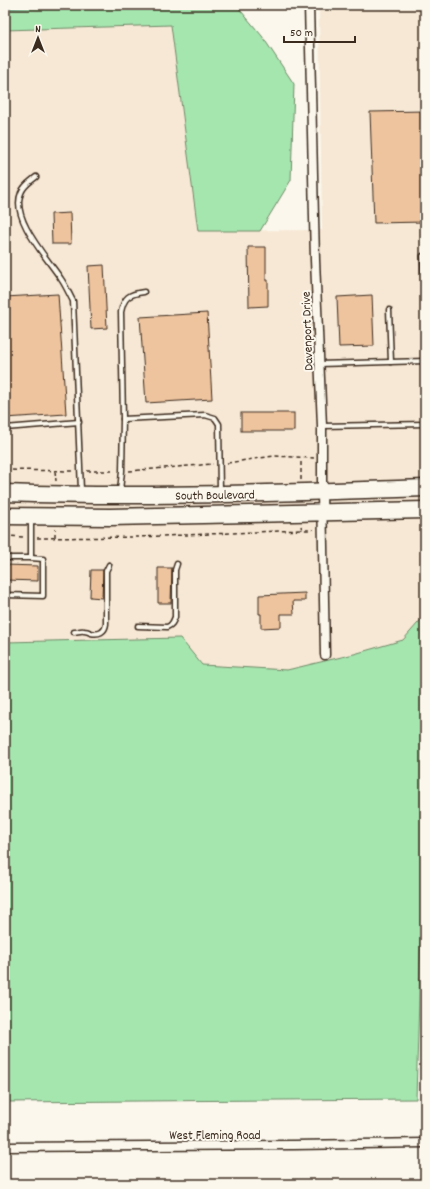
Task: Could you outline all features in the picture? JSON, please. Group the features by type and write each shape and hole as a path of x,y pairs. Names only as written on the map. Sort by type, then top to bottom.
{"highway":[{"name":"South Boulevard","path":"5,493 82,495 220,494 425,488"},
{"path":"236,514 276,509 282,506 282,498 276,492"},
{"name":"South Boulevard","path":"5,516 31,517 425,510"}],"street":[{"name":"Davenport Drive","path":"309,6 315,260 322,426 325,655"},
{"name":"West Fleming Road","path":"5,1147 425,1143"}],"lane":[{"path":"36,177 27,184 21,194 20,204 22,218 33,239 62,280 73,301 82,495"},
{"path":"423,256 425,296"},
{"path":"120,495 123,419 121,312 126,299 133,293 144,292"},
{"path":"389,310 391,362"},
{"path":"319,364 425,361"},
{"path":"123,419 205,415 215,418 219,424 220,494"},
{"path":"5,428 79,422"},
{"path":"322,426 425,424"},
{"path":"31,517 31,558"},
{"path":"5,558 43,559 43,596 5,595"},
{"path":"138,626 167,627 173,622 175,617 175,570 177,564"},
{"path":"74,632 103,632 105,628 106,571 109,565"}],"path":[{"path":"5,470 122,471 219,463 274,456 322,459"},
{"path":"5,536 139,537 302,530"}],"shaded area":[{"path":"425,8 425,615 403,640 354,654 287,670 202,665 180,638 5,642 5,30 171,25 198,231 322,230 319,11"}],"green space":[{"path":"5,5 236,5 262,36 294,84 291,180 260,231 198,231 171,25 5,30"},
{"path":"425,615 425,796 416,1099 5,1102 5,642 180,638 202,665 287,670 354,654 403,640"}],"building":[{"path":"425,111 425,222 374,223 370,112"},
{"path":"70,213 71,244 52,244 51,214"},
{"path":"248,247 266,247 268,306 249,307"},
{"path":"104,265 107,328 91,329 88,266"},
{"path":"58,294 66,414 5,418 5,297"},
{"path":"372,295 374,346 339,347 337,297"},
{"path":"207,313 212,399 146,403 140,317"},
{"path":"241,413 294,413 294,431 241,431"},
{"path":"5,565 38,566 38,581 5,580"},
{"path":"158,568 172,568 171,603 158,603"},
{"path":"91,570 103,570 102,598 90,597"},
{"path":"305,593 305,601 293,601 294,614 281,614 281,627 261,628 259,595"}],"waterway":[{"path":"5,7 77,5"}]}
